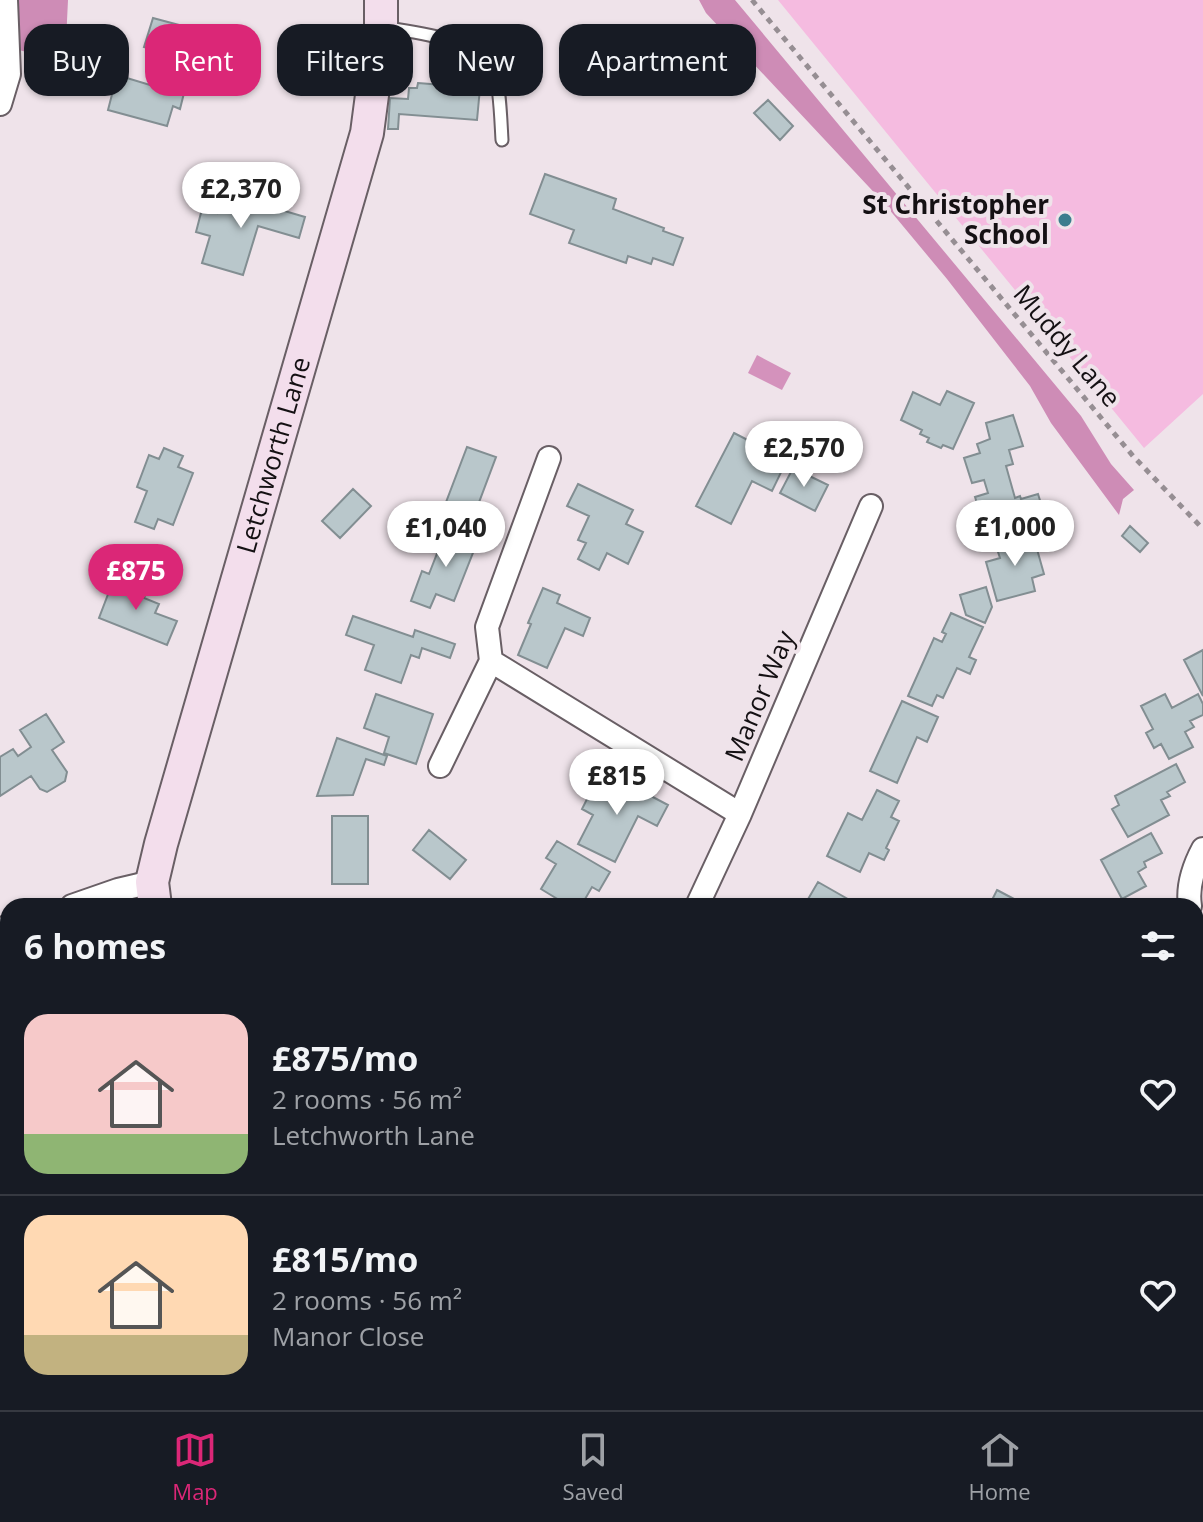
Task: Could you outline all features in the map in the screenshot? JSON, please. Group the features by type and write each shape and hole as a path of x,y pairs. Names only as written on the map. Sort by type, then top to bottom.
{"street":[{"path":"0,104 9,74 6,0"},
{"name":"Letchworth Lane","path":"154,894 161,844 367,133 381,13"},
{"path":"440,766 491,661 487,627 549,458"},
{"name":"Manor Way","path":"701,898 740,814 871,506"},
{"path":"491,661 740,814"},
{"path":"1189,898 1196,862 1203,849"},
{"path":"95,898 118,890 154,894"}],"lane":[{"path":"381,13 480,54 495,73 502,140"}],"path":[{"name":"Muddy Lane","path":"752,0 1133,456 1203,529"}],"shaded area":[{"path":"13,0 68,0 67,24 24,24 24,51 19,50"},
{"path":"699,0 735,0 755,24 716,24"},
{"name":"St Christopher School","path":"778,0 1203,0 1203,394 1144,448"},
{"path":"756,25 1081,416 1111,464 1134,490 1123,499 1119,515 1051,423 1030,386 883,202 756,66"},
{"path":"757,355 791,373 782,390 748,373"}],"building":[{"path":"153,18 175,24 151,24"},
{"path":"129,79 145,83 145,96 183,96 180,109 173,106 167,126 108,110 112,96 129,96"},
{"path":"418,83 429,84 429,96 479,96 477,120 399,114 398,129 388,129 390,98 408,99 408,96 413,96 413,88 417,88"},
{"path":"768,100 793,126 780,140 754,113"},
{"path":"545,174 616,199 613,209 683,238 673,265 653,258 651,264 628,256 626,263 569,243 574,230 530,214"},
{"path":"223,193 305,217 299,238 258,226 243,275 202,263 210,236 196,232 202,209 217,213"},
{"path":"947,391 974,403 953,449 927,442 929,438 920,434 922,430 901,420 913,392 940,405"},
{"path":"1013,415 1023,446 1009,450 1013,464 1006,466 1015,498 1038,494 1043,510 985,528 975,497 988,493 984,480 972,483 964,458 980,453 977,444 990,439 986,423"},
{"path":"734,433 787,460 772,491 752,481 731,524 696,506"},
{"path":"467,447 496,457 469,529 440,518"},
{"path":"164,448 183,456 178,467 193,473 173,525 158,519 154,529 135,522 147,491 137,487 149,455 159,459"},
{"path":"793,468 828,485 815,511 780,493"},
{"path":"578,484 633,510 626,524 643,532 628,564 607,553 599,570 578,559 586,543 578,540 589,516 567,506"},
{"path":"353,489 371,506 340,538 322,521"},
{"path":"1130,526 1148,543 1140,552 1122,536"},
{"path":"447,528 478,540 454,601 436,594 430,608 411,601 422,571 429,574"},
{"path":"1033,535 1044,574 1032,578 1035,591 997,601 986,562 1000,558 996,546"},
{"path":"115,576 147,589 144,598 159,604 155,613 177,621 167,645 99,618"},
{"path":"986,587 992,607 985,623 966,615 960,595"},
{"path":"543,588 560,595 557,603 590,618 583,636 565,628 547,668 518,655"},
{"path":"951,613 983,627 969,657 976,660 970,674 957,668 943,698 937,695 932,706 908,696 934,638 942,642 946,634 942,632"},
{"path":"353,616 413,637 415,630 455,644 450,658 422,648 419,658 411,655 401,683 365,670 374,645 346,635"},
{"path":"1203,650 1203,696 1184,660"},
{"path":"376,694 433,714 416,764 384,753 389,737 364,728"},
{"path":"1165,694 1172,708 1198,694 1203,704 1203,715 1190,721 1194,727 1185,732 1193,747 1169,759 1161,744 1154,748 1146,733 1153,729 1141,706"},
{"path":"902,701 938,717 927,742 917,737 897,783 870,771"},
{"path":"46,714 64,742 52,750 67,772 65,781 47,792 40,789 31,776 0,796 0,757 13,749 18,756 31,747 20,730"},
{"path":"337,738 387,756 384,765 366,759 353,795 317,796"},
{"path":"1176,764 1185,782 1167,792 1170,796 1161,800 1169,815 1128,837 1112,809 1119,805 1115,796"},
{"path":"613,776 668,805 657,826 638,816 615,862 578,844 593,815 582,809 592,789 604,795"},
{"path":"877,790 899,801 891,817 899,821 886,848 889,850 884,860 869,853 860,872 827,856 848,813 862,820"},
{"path":"332,816 368,816 368,884 332,884"},
{"path":"429,830 466,860 450,879 413,850"},
{"path":"1151,833 1162,853 1144,862 1146,867 1138,872 1146,886 1124,898 1101,860"},
{"path":"557,841 610,872 599,891 592,887 586,898 556,898 541,889 556,864 546,858"},
{"path":"818,882 846,898 809,898"},
{"path":"997,890 1012,898 993,898"}],"place":[{"name":"St Christopher School","path":"1065,220"}]}
